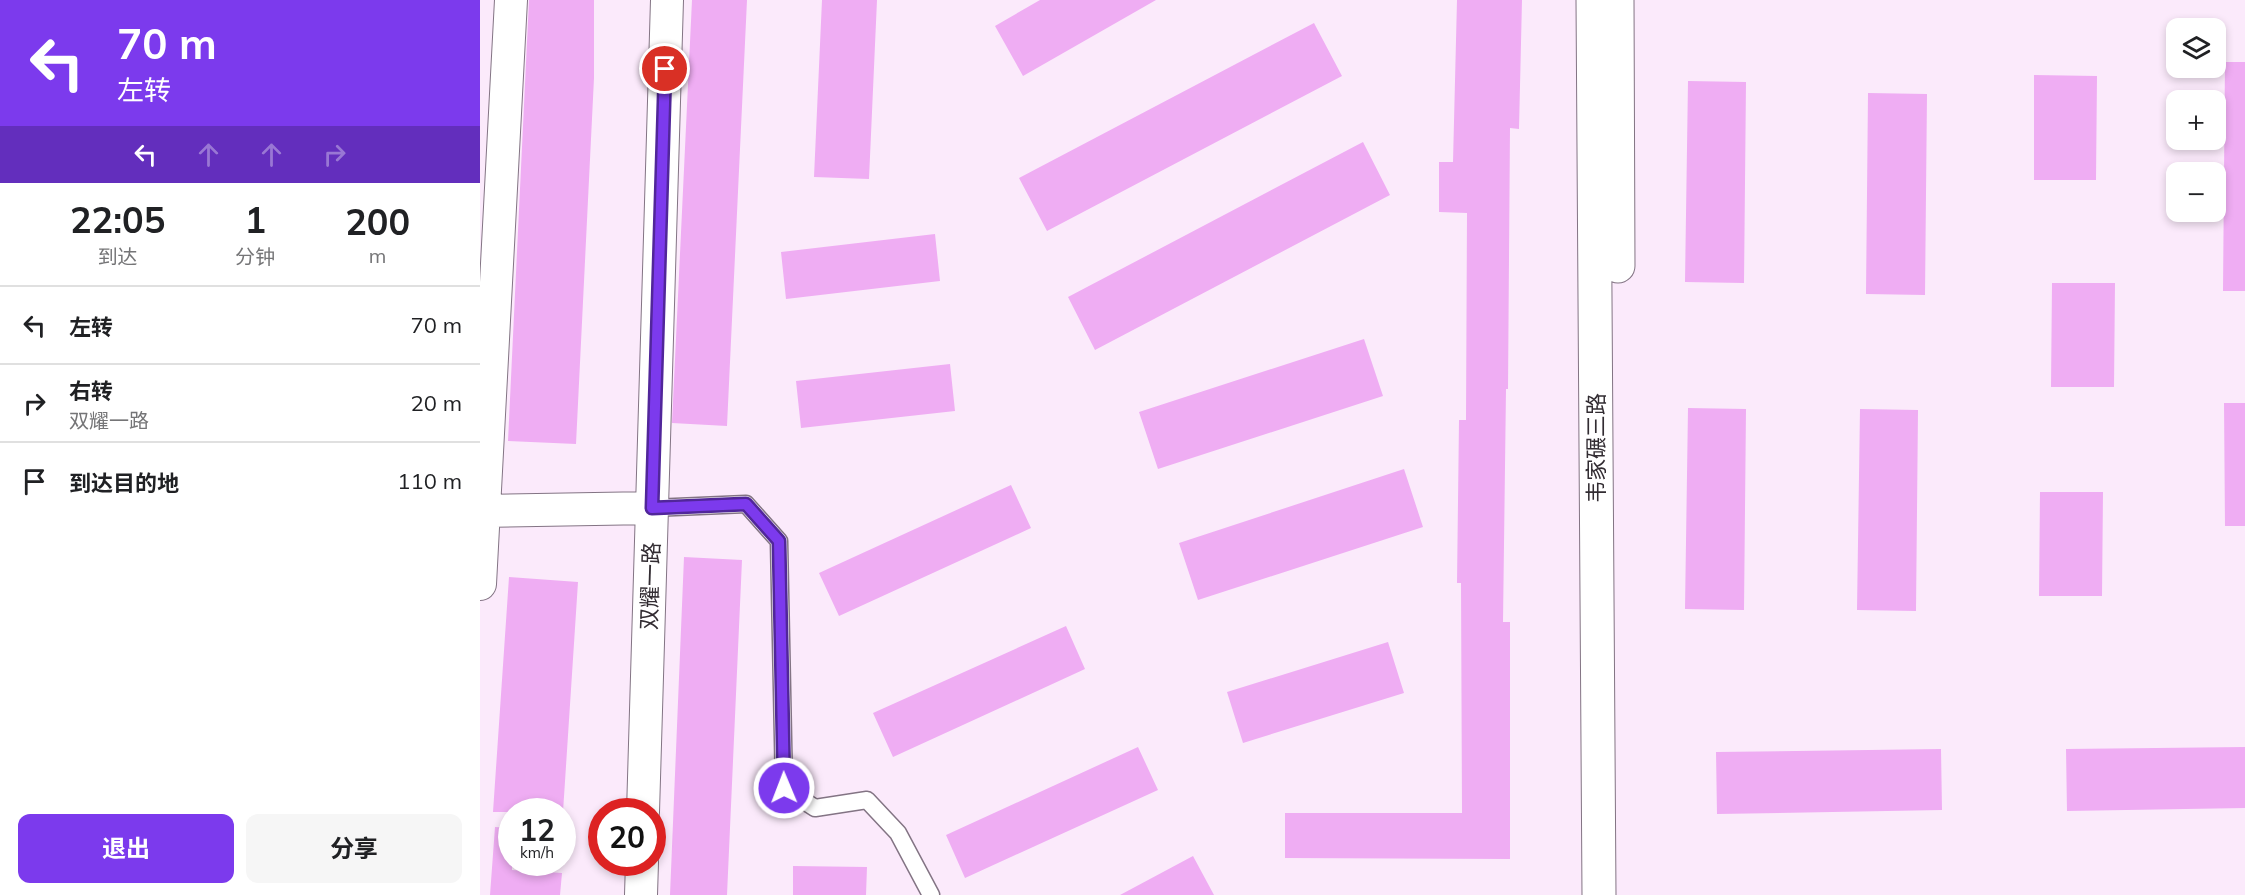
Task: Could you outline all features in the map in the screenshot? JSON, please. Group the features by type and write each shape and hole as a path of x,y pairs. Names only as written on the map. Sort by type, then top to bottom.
{"main road":[{"name":"韦家碾三路","path":"1593,0 1599,895"},
{"name":"韦家碾三路","path":"1617,0 1619,895"}],"street":[{"path":"480,584 482,511 511,0"},
{"name":"双耀一路","path":"643,798 667,0"},
{"path":"482,511 652,508"},
{"path":"641,895 642,876"}],"lane":[{"path":"652,508 746,504 779,541 784,788 815,808 867,800 898,833 931,895"}],"building":[{"path":"529,0 594,0 594,78 576,444 508,441"},
{"path":"692,0 747,0 727,426 672,423"},
{"path":"822,0 877,0 869,179 814,177"},
{"path":"1040,0 1156,0 1023,76 995,26"},
{"path":"1457,0 1522,0 1519,129 1510,128 1508,389 1506,389 1503,622 1510,622 1510,859 1285,858 1285,813 1462,813 1461,583 1457,583 1459,420 1466,420 1467,213 1439,212 1439,162 1453,162"},
{"path":"1314,23 1342,76 1047,231 1019,178"},
{"path":"2226,62 2245,62 2245,291 2223,291 2224,222 2226,222"},
{"path":"2034,75 2097,76 2096,180 2034,180"},
{"path":"1688,81 1746,82 1744,283 1685,282"},
{"path":"1868,93 1927,94 1925,295 1866,294"},
{"path":"1363,142 1390,195 1095,350 1068,297"},
{"path":"935,234 940,281 786,299 781,252"},
{"path":"2052,283 2115,283 2114,387 2051,387"},
{"path":"1364,339 1383,396 1158,469 1139,412"},
{"path":"950,364 955,411 801,428 796,381"},
{"path":"2224,403 2245,403 2245,526 2225,526"},
{"path":"1688,408 1746,409 1744,610 1685,609"},
{"path":"1860,409 1918,410 1916,611 1857,610"},
{"path":"1404,469 1423,527 1198,600 1179,543"},
{"path":"1011,485 1031,528 839,616 819,573"},
{"path":"2040,492 2103,492 2102,596 2039,596"},
{"path":"684,557 742,560 727,895 670,895"},
{"path":"509,577 578,582 564,798 498,798 498,812 493,812"},
{"path":"1066,626 1085,669 893,757 873,713"},
{"path":"1388,642 1404,693 1243,743 1227,692"},
{"path":"1138,747 1158,790 965,878 946,835"},
{"path":"2245,747 2245,808 2067,811 2066,749"},
{"path":"1941,749 1942,810 1717,814 1716,752"},
{"path":"495,827 498,827 498,876 562,876 560,895 490,895"},
{"path":"1193,856 1214,895 1120,895"},
{"path":"793,866 867,867 866,895 793,895"}],"route":[{"path":"665,69 652,508 746,504 779,541 784,788"}]}
